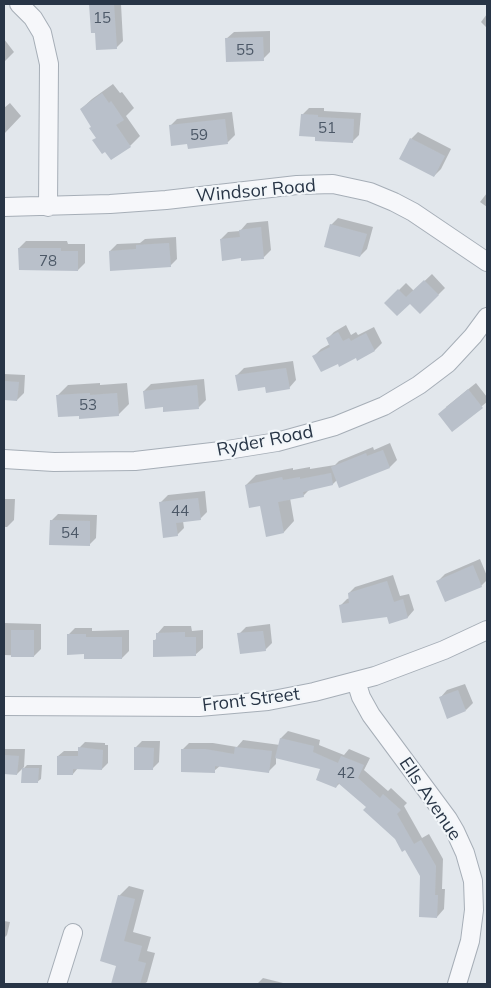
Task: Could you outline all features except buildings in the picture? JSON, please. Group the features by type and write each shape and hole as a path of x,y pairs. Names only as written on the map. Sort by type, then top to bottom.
{"street":[{"path":"19,4 33,18 42,33 49,64 48,207"},
{"name":"Windsor Road","path":"4,207 48,207 157,201 297,185 333,184 370,192 394,202 413,212 487,262"},
{"name":"Ryder Road","path":"4,459 54,462 135,461 277,442 335,426 384,406 419,385 448,363 487,318"},
{"name":"Front Street","path":"4,706 141,708 231,706 276,700 356,681 409,664 487,630"},
{"name":"Ells Avenue","path":"356,681 371,714 448,819 465,853 473,881 474,910 470,940 457,984"},
{"path":"57,984 73,933"}]}
